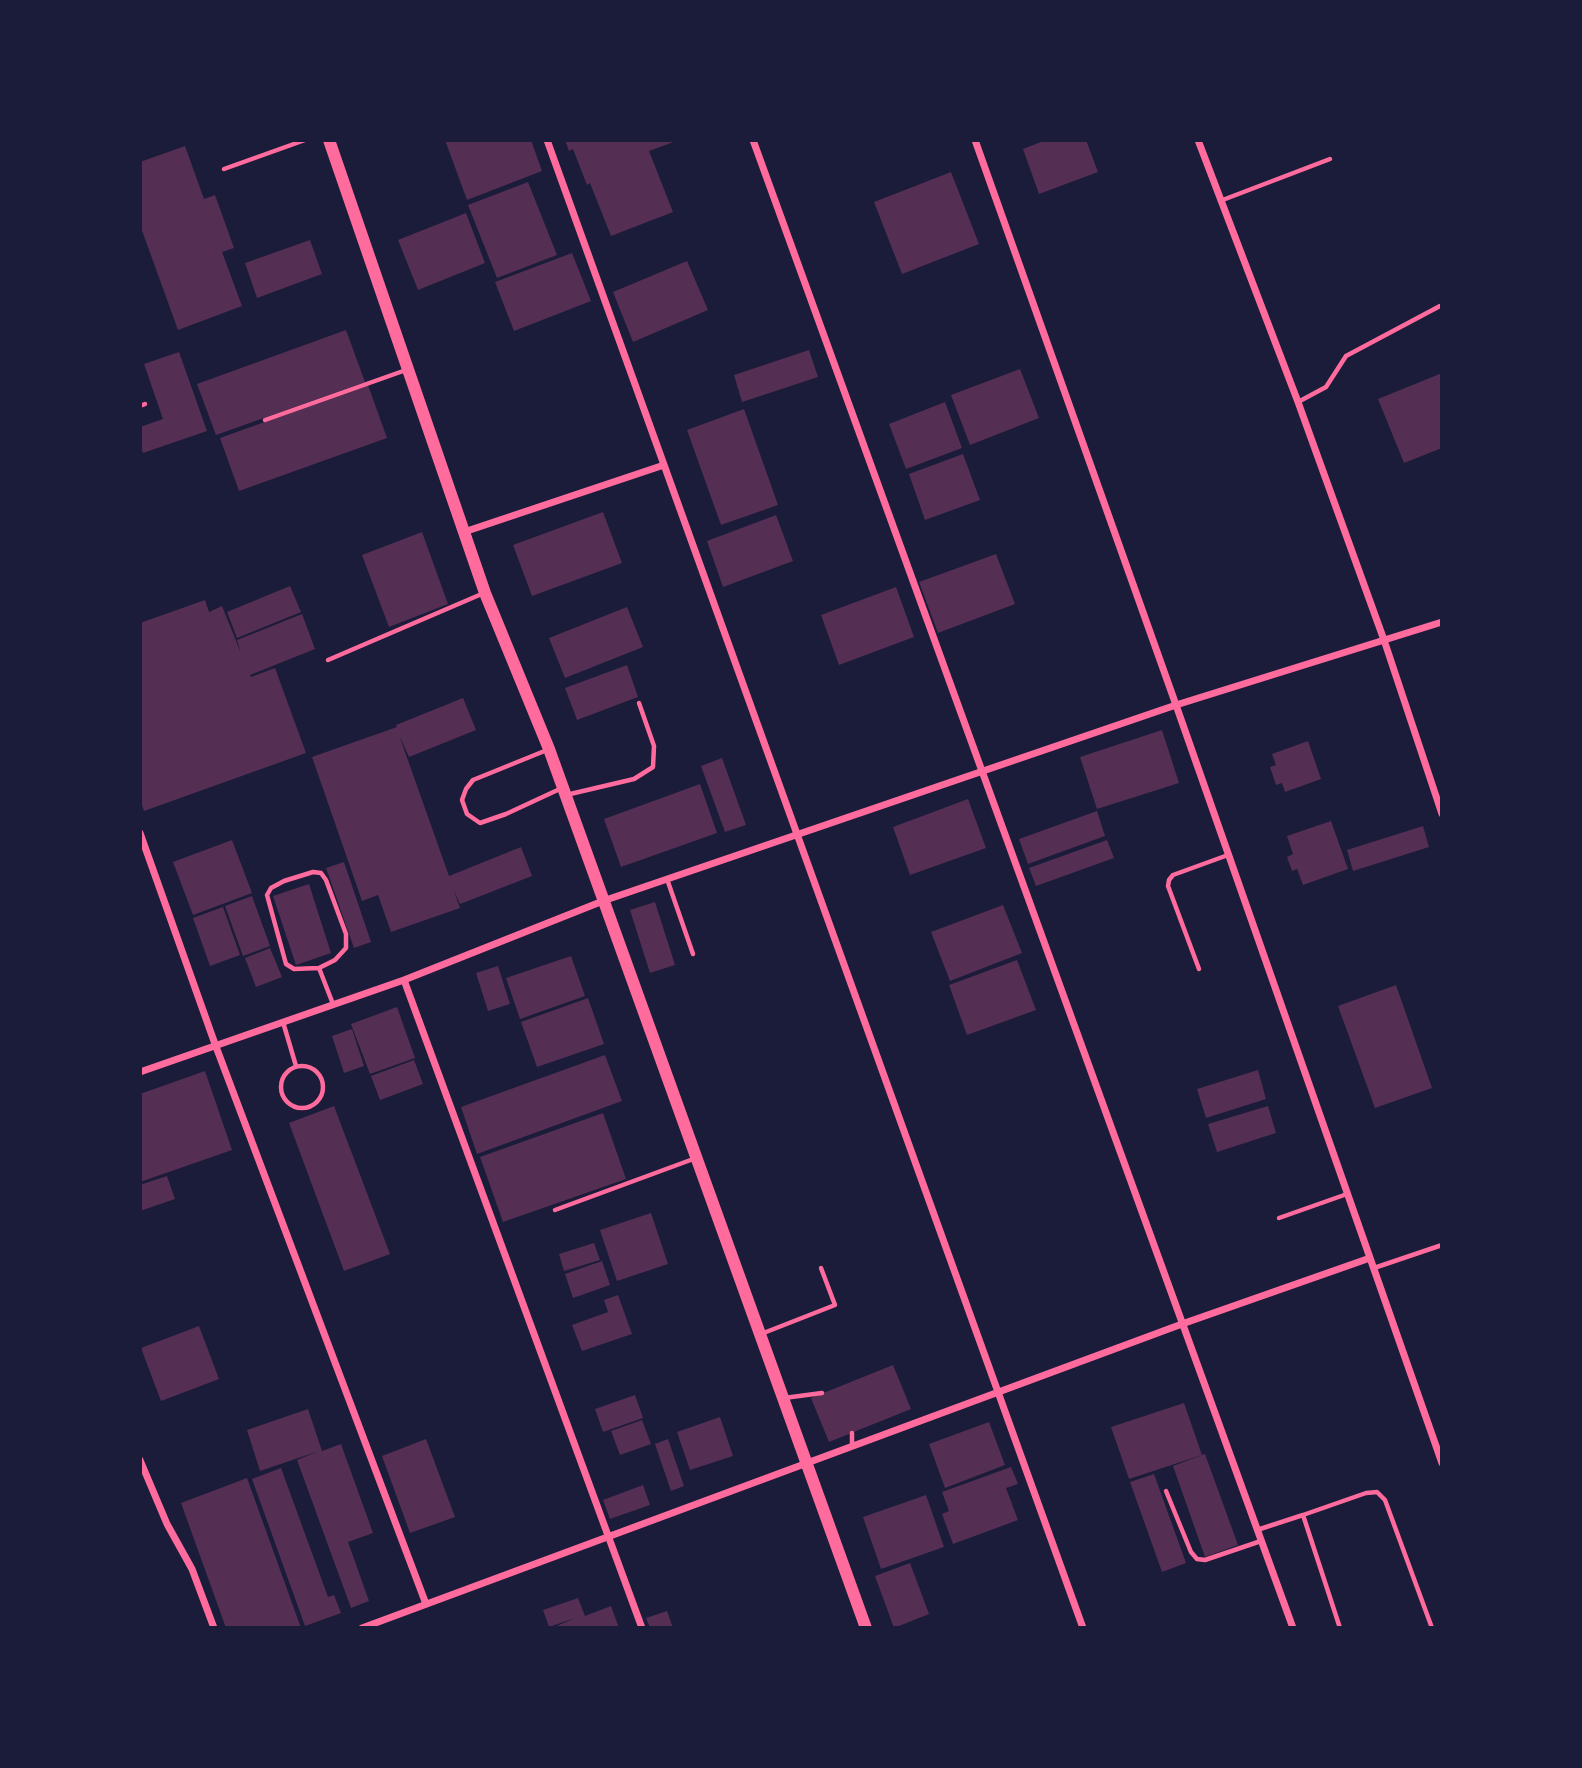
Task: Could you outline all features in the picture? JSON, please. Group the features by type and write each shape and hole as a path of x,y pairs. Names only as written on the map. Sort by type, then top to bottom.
{"main road":[{"path":"329,140 485,593 549,749 866,1628"}],"street":[{"path":"547,140 1083,1628"},
{"path":"753,140 1293,1628"},
{"path":"975,140 1442,1463"},
{"path":"1198,140 1298,402 1384,640 1442,814"},
{"path":"464,532 664,465"},
{"path":"140,1072 404,980 603,901 1176,705 1442,622"},
{"path":"140,833 215,1044 426,1604"},
{"path":"404,980 642,1628"},
{"path":"362,1628 1182,1324 1370,1258"},
{"path":"140,1460 167,1524 192,1569 214,1628"}],"lane":[{"path":"224,169 305,140"},
{"path":"1220,201 1331,159"},
{"path":"1298,402 1326,387 1346,356 1440,306"},
{"path":"265,419 407,369"},
{"path":"328,660 485,593"},
{"path":"549,749 473,780 462,800 467,814 480,823 564,791 634,779 653,766 654,746 639,703"},
{"path":"1199,969 1168,886 1169,880 1173,875 1229,855"},
{"path":"313,872 321,873 326,880 346,934 346,948 335,960 319,968 294,969 286,964 267,895 271,888 284,881 313,872"},
{"path":"667,879 693,954"},
{"path":"319,968 333,1004"},
{"path":"283,1021 296,1066"},
{"path":"296,1066 310,1066 316,1070 323,1082 322,1096 318,1102 305,1108 292,1105 282,1094 285,1074 296,1066"},
{"path":"555,1210 696,1158"},
{"path":"1279,1218 1348,1194"},
{"path":"1374,1268 1442,1245"},
{"path":"760,1334 835,1306 821,1268"},
{"path":"783,1398 822,1394"},
{"path":"852,1433 852,1447"},
{"path":"1166,1491 1191,1552 1197,1559 1205,1559 1261,1541"},
{"path":"1257,1530 1366,1493 1377,1492 1385,1500 1432,1628"},
{"path":"1303,1516 1340,1628"}],"building":[{"path":"445,140 531,140 542,171 467,200"},
{"path":"565,140 679,140 649,151 673,212 611,236 590,183 587,185 573,149 569,151"},
{"path":"1046,140 1086,140 1098,172 1039,194 1023,149"},
{"path":"185,146 204,199 215,195 234,248 222,252 242,306 178,330 140,225 140,162"},
{"path":"951,172 979,244 902,274 874,202"},
{"path":"528,182 557,255 497,278 468,205"},
{"path":"466,213 485,263 418,290 398,240"},
{"path":"310,240 322,274 257,298 245,263"},
{"path":"572,253 591,301 514,331 495,282"},
{"path":"687,261 708,310 633,342 613,292"},
{"path":"346,330 365,382 216,435 197,384"},
{"path":"809,350 818,377 742,402 734,375"},
{"path":"179,352 207,431 143,453 140,427 163,419 144,364"},
{"path":"1020,369 1039,418 970,445 951,395"},
{"path":"1442,373 1442,448 1404,463 1378,399"},
{"path":"368,385 387,438 239,491 220,438"},
{"path":"945,402 962,448 906,469 889,424"},
{"path":"744,409 778,505 721,525 687,430"},
{"path":"963,454 980,500 925,520 909,474"},
{"path":"603,512 622,563 532,596 513,545"},
{"path":"776,515 793,561 723,587 707,541"},
{"path":"422,532 448,604 389,627 362,555"},
{"path":"996,554 1015,604 938,633 919,582"},
{"path":"290,586 301,612 237,638 227,612"},
{"path":"896,587 914,637 839,665 821,615"},
{"path":"205,600 209,612 222,606 241,653 237,640 302,614 315,649 250,675 251,677 275,668 306,753 144,811 140,799 140,623"},
{"path":"627,607 643,647 565,678 549,638"},
{"path":"627,665 638,697 577,720 565,688"},
{"path":"463,698 476,730 409,757 399,735 449,876 521,847 532,876 460,904 454,891 460,908 391,932 378,895 362,901 312,757 397,727 396,725"},
{"path":"1162,730 1179,783 1097,809 1080,757"},
{"path":"1308,741 1321,779 1285,792 1282,783 1276,785 1270,767 1276,765 1272,754"},
{"path":"722,758 746,825 725,832 701,766"},
{"path":"700,784 717,833 621,867 604,819"},
{"path":"968,799 986,848 910,875 893,827"},
{"path":"1097,811 1105,836 1028,864 1019,839"},
{"path":"1331,821 1348,869 1303,885 1297,869 1292,871 1287,857 1293,854 1287,836"},
{"path":"1423,826 1429,847 1353,871 1347,850"},
{"path":"232,840 252,893 193,915 173,862"},
{"path":"1107,840 1114,858 1036,886 1029,868"},
{"path":"344,862 371,942 354,948 326,868"},
{"path":"309,884 331,953 296,965 273,896"},
{"path":"252,896 270,946 243,956 225,906"},
{"path":"655,902 675,965 650,973 630,910"},
{"path":"1003,905 1022,953 950,981 931,932"},
{"path":"223,907 240,955 210,966 193,918"},
{"path":"270,948 282,977 256,987 245,958"},
{"path":"571,956 585,996 520,1019 506,978"},
{"path":"1017,960 1036,1010 967,1035 949,985"},
{"path":"498,966 510,1004 488,1011 476,973"},
{"path":"1396,985 1432,1088 1375,1108 1338,1006"},
{"path":"588,998 604,1044 537,1067 521,1022"},
{"path":"397,1007 415,1058 370,1074 351,1024"},
{"path":"352,1029 364,1066 344,1073 332,1036"},
{"path":"605,1055 622,1101 477,1154 461,1107"},
{"path":"414,1060 423,1084 380,1100 371,1076"},
{"path":"1258,1070 1266,1099 1206,1118 1197,1089"},
{"path":"205,1071 232,1150 140,1182 140,1094"},
{"path":"334,1106 390,1254 344,1271 289,1123"},
{"path":"1268,1106 1276,1133 1217,1152 1208,1124"},
{"path":"603,1113 626,1179 503,1222 480,1157"},
{"path":"167,1176 175,1199 140,1211 140,1185"},
{"path":"651,1213 668,1264 617,1281 600,1230"},
{"path":"594,1243 600,1260 564,1271 559,1254"},
{"path":"602,1261 610,1285 573,1298 565,1274"},
{"path":"618,1295 632,1334 582,1351 572,1325 608,1312 604,1300"},
{"path":"199,1326 219,1379 161,1401 141,1348"},
{"path":"893,1365 911,1409 829,1442 811,1398"},
{"path":"635,1395 643,1418 603,1432 595,1409"},
{"path":"1184,1403 1202,1455 1129,1479 1111,1427"},
{"path":"308,1409 322,1451 341,1444 373,1533 348,1542 369,1601 351,1608 297,1460 319,1451 260,1471 247,1430"},
{"path":"720,1417 733,1456 690,1470 677,1432"},
{"path":"642,1420 651,1444 620,1455 611,1431"},
{"path":"989,1422 1005,1465 945,1488 929,1444"},
{"path":"426,1439 455,1517 410,1533 382,1456"},
{"path":"668,1439 684,1486 671,1491 655,1444"},
{"path":"1205,1454 1238,1545 1205,1557 1173,1466"},
{"path":"1011,1467 1018,1484 1006,1488 1018,1520 953,1544 942,1514 949,1511 942,1492"},
{"path":"281,1468 328,1597 334,1595 341,1613 305,1626 252,1479"},
{"path":"1154,1474 1186,1563 1162,1572 1130,1482"},
{"path":"247,1478 301,1628 226,1628 181,1503"},
{"path":"643,1485 650,1505 610,1519 603,1500"},
{"path":"926,1495 944,1547 881,1569 863,1517"},
{"path":"910,1563 929,1614 894,1628 875,1576"},
{"path":"578,1598 585,1616 611,1606 619,1628 552,1628 575,1618 549,1627 543,1610"},
{"path":"667,1611 673,1628 650,1628 646,1618"}]}
